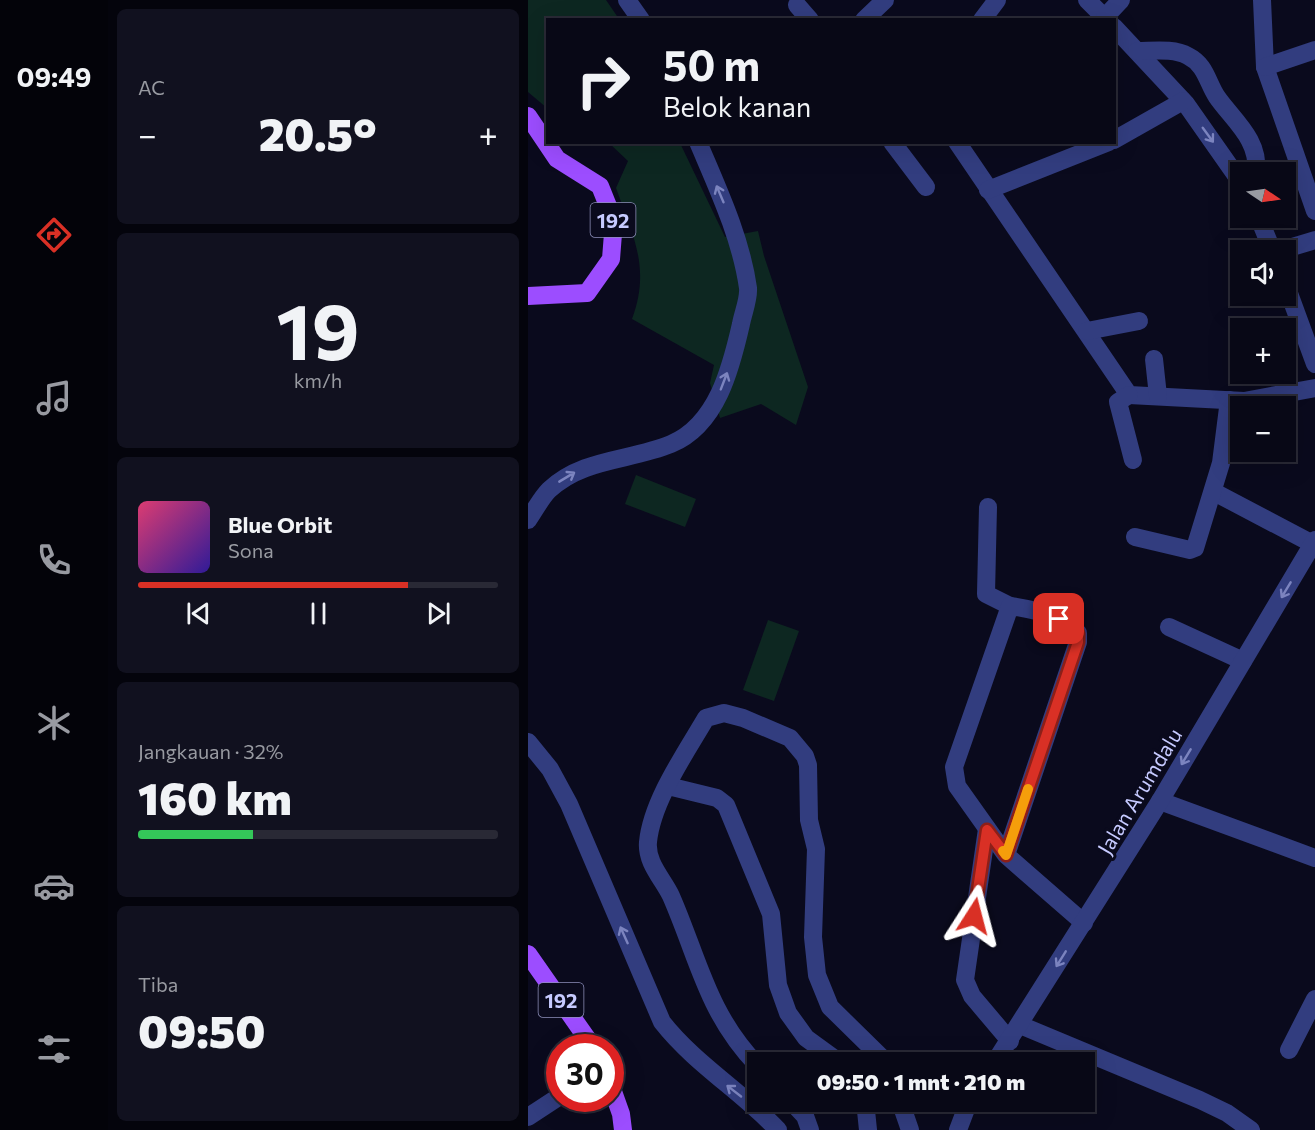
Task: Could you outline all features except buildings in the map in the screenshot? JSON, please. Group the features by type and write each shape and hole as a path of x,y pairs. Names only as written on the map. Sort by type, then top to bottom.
{"main road":[{"name":"192","path":"528,116 546,143"},
{"name":"192","path":"528,296 588,293 611,259 614,221 600,186 557,159 547,144"},
{"name":"192","path":"528,954 584,1034"},
{"path":"620,1112 623,1130"}],"street":[{"path":"627,0 640,18"},
{"path":"866,18 885,0"},
{"path":"984,18 997,0"},
{"path":"1087,0 1106,18"},
{"path":"1111,18 1121,0"},
{"path":"1262,0 1265,68 1315,211"},
{"path":"797,5 808,18"},
{"path":"1116,28 1183,101 1230,167"},
{"path":"1265,68 1315,50"},
{"path":"1137,51 1173,51 1188,56 1204,69 1215,94 1237,119 1252,146 1256,162"},
{"path":"1116,139 1183,101"},
{"path":"528,520 547,492 566,477 589,466 669,445 684,438 702,422 716,400 739,334 748,291 723,200 699,144"},
{"path":"894,144 926,187"},
{"path":"958,144 1129,395"},
{"path":"988,190 1104,144"},
{"path":"1296,246 1315,240"},
{"path":"1294,306 1315,364"},
{"path":"1087,332 1139,321"},
{"path":"1154,359 1158,396"},
{"path":"1133,460 1118,402 1129,395 1244,401 1315,388"},
{"path":"1135,537 1190,550 1195,548 1214,492 1229,400"},
{"path":"1214,492 1313,548"},
{"path":"988,507 986,594 1010,606 1059,619 1073,627 1078,633 1078,642 1006,855"},
{"name":"Jalan Arumdalu","path":"1002,1052 1160,801 1313,548"},
{"path":"1010,606 954,767 957,786 1006,855 1084,923"},
{"path":"1169,627 1243,661"},
{"path":"747,1055 736,1044 705,989 670,895 653,867 648,845 651,829 668,786 706,718 724,713 744,718 790,738 800,748 808,765 808,820 816,849 813,938 817,975 830,1007 876,1052"},
{"path":"528,742 550,769 569,804 662,1022 687,1052 758,1110 777,1130"},
{"path":"668,786 717,798 726,806 771,914 778,985 788,1013 806,1038 825,1052"},
{"path":"1160,801 1315,858"},
{"path":"987,830 965,980 976,1003 1010,1041"},
{"path":"1289,1050 1315,999"},
{"path":"1020,1025 1200,1100 1227,1113 1251,1130"},
{"path":"528,1117 546,1105"},
{"path":"801,1112 810,1130"},
{"path":"866,1112 868,1130"},
{"path":"904,1112 910,1130"},
{"path":"958,1130 965,1112"}],"green space":[{"path":"528,0 606,0 618,18 546,18 546,107 528,92"},
{"path":"610,144 680,144 725,237 758,231 764,256 808,387 796,425 761,404 720,418 710,383 714,365 632,319 640,284 640,268 634,237 616,188 628,161"},
{"path":"636,475 696,499 685,527 625,504"},
{"path":"768,620 799,631 774,701 743,690"}],"slow traffic":[{"path":"1003,851 1006,855 1028,789"}],"route":[{"path":"974,916 987,830 1006,855 1078,642 1078,633 1073,627 1059,619"}]}
